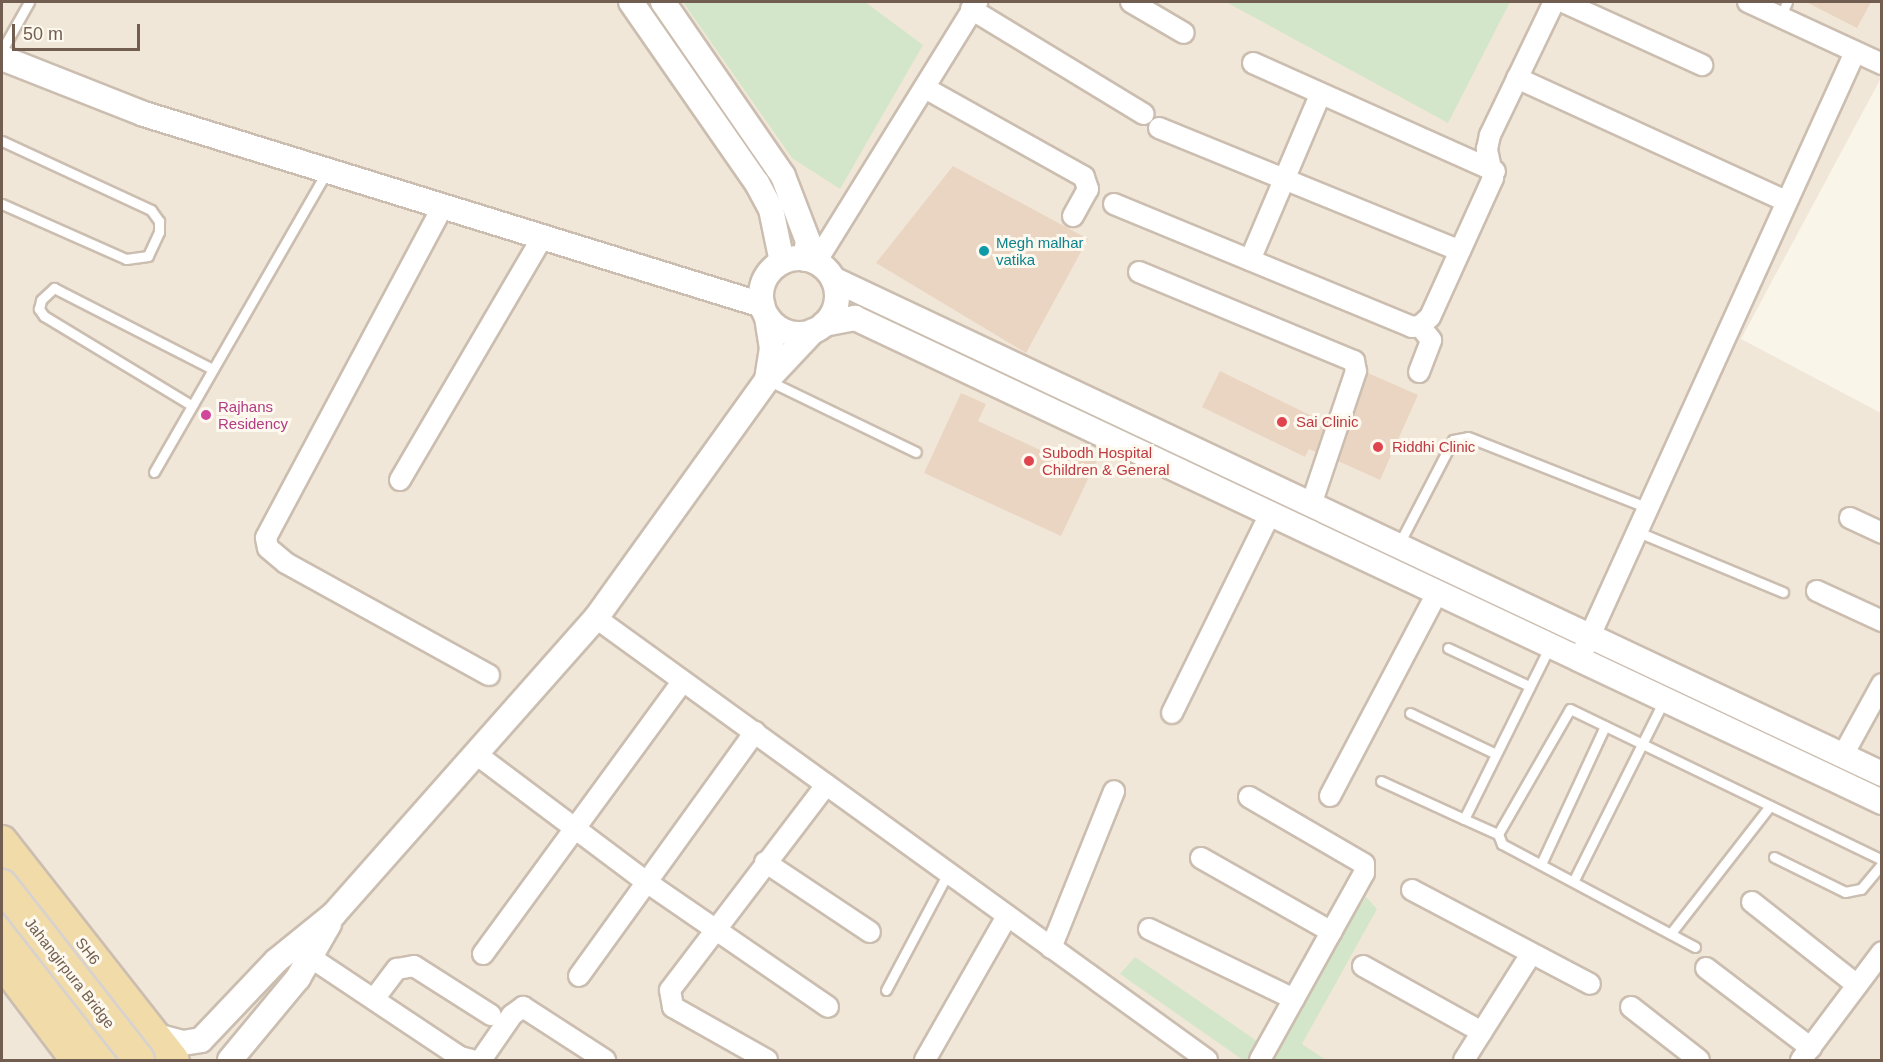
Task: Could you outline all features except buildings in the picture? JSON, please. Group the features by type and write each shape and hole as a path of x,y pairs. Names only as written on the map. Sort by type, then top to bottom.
{"main road":[{"name":"SH6","path":"2,841 174,1060"},
{"name":"Jahangirpura Bridge","path":"2,885 139,1060"},
{"name":"Jahangirpura Bridge","path":"2,924 107,1060"},
{"path":"2,962 76,1060"}],"street":[{"path":"121,1060 153,1035 183,1043 201,1040 276,961 334,914 596,618 767,380 819,328 836,302 801,266 757,183 632,2"},
{"path":"663,2 783,176 808,241 801,266"},
{"path":"1131,2 1184,33"},
{"path":"1114,204 1412,327 1420,326 1430,317 1495,171 1487,149 1490,135 1554,2"},
{"path":"1563,2 1702,65"},
{"path":"1748,2 1784,8 1855,52 1881,64"},
{"path":"767,380 772,348 761,292 801,266 925,88 974,5 1144,114"},
{"path":"1579,660 1855,52"},
{"path":"2,58 144,114 713,289 764,311 788,333 819,328 840,317 855,318 1881,802"},
{"path":"1253,63 1320,95 1495,171"},
{"path":"1517,78 1786,201"},
{"path":"925,88 1084,177 1088,189 1073,216"},
{"path":"1250,260 1320,95"},
{"path":"1160,128 1460,251"},
{"path":"443,206 266,538 268,548 286,563 489,675"},
{"path":"400,480 543,236"},
{"path":"713,289 744,283 801,266 1881,774"},
{"path":"1139,272 1354,361 1356,370 1311,505"},
{"path":"1419,372 1431,340 1420,326"},
{"path":"1172,713 1270,514"},
{"path":"1850,518 1881,534"},
{"path":"1817,591 1881,621"},
{"path":"1330,796 1437,592"},
{"path":"596,618 1207,1060"},
{"path":"483,954 683,681"},
{"path":"1843,755 1881,684"},
{"path":"579,976 645,881 755,732"},
{"path":"476,754 645,881 828,1007"},
{"path":"767,1060 673,1007 669,999 670,990 713,928 826,785"},
{"path":"1051,948 1114,791"},
{"path":"1249,797 1364,864 1364,873 1260,1060"},
{"path":"1201,858 1332,932"},
{"path":"765,862 870,932"},
{"path":"1412,890 1590,984"},
{"path":"1752,902 1857,985"},
{"path":"230,1060 310,957 334,914"},
{"path":"925,1060 1007,916"},
{"path":"1149,929 1294,999"},
{"path":"1706,968 1806,1054 1881,952"},
{"path":"1464,1060 1530,954"},
{"path":"310,957 460,1057 472,1060"},
{"path":"374,999 397,969 414,966 491,1015"},
{"path":"1363,966 1482,1032"},
{"path":"481,1060 512,1015 523,1007 605,1060"},
{"path":"1631,1007 1699,1060"}],"lane":[{"path":"2,50 29,2"},
{"path":"2,141 151,210 159,221 159,232 148,256 126,259 2,204"},
{"path":"154,472 327,171"},
{"path":"191,405 44,316 39,309 41,300 54,288 212,369"},
{"path":"767,380 916,452"},
{"path":"1398,546 1454,440 1468,438 1648,508"},
{"path":"1638,532 1783,592"},
{"path":"1464,819 1494,753 1550,646"},
{"path":"1448,648 1529,686"},
{"path":"1574,880 1664,699"},
{"path":"1498,834 1570,709 1881,862 1861,889 1845,892 1774,857"},
{"path":"1410,713 1494,753"},
{"path":"1541,864 1605,726"},
{"path":"1381,781 1498,834 1502,844 1574,880 1695,947"},
{"path":"1671,933 1770,806"},
{"path":"885,990 948,873"}],"shaded area":[{"path":"2,2 1881,2 1881,78 1741,339 1881,413 1881,1060 2,1060"}],"green space":[{"path":"683,2 865,2 923,45 840,189 792,158"},
{"path":"1226,2 1510,2 1448,123"},
{"path":"1366,897 1377,909 1302,1044 1326,1060 1243,1060 1120,974 1135,957 1267,1048"}],"place":[{"name":"Megh malhar vatika","path":"984,251"},
{"name":"Rajhans Residency","path":"206,415"},
{"name":"Sai Clinic","path":"1282,422"},
{"name":"Riddhi Clinic","path":"1378,447"},
{"name":"Subodh Hospital Children & General","path":"1029,461"}]}
